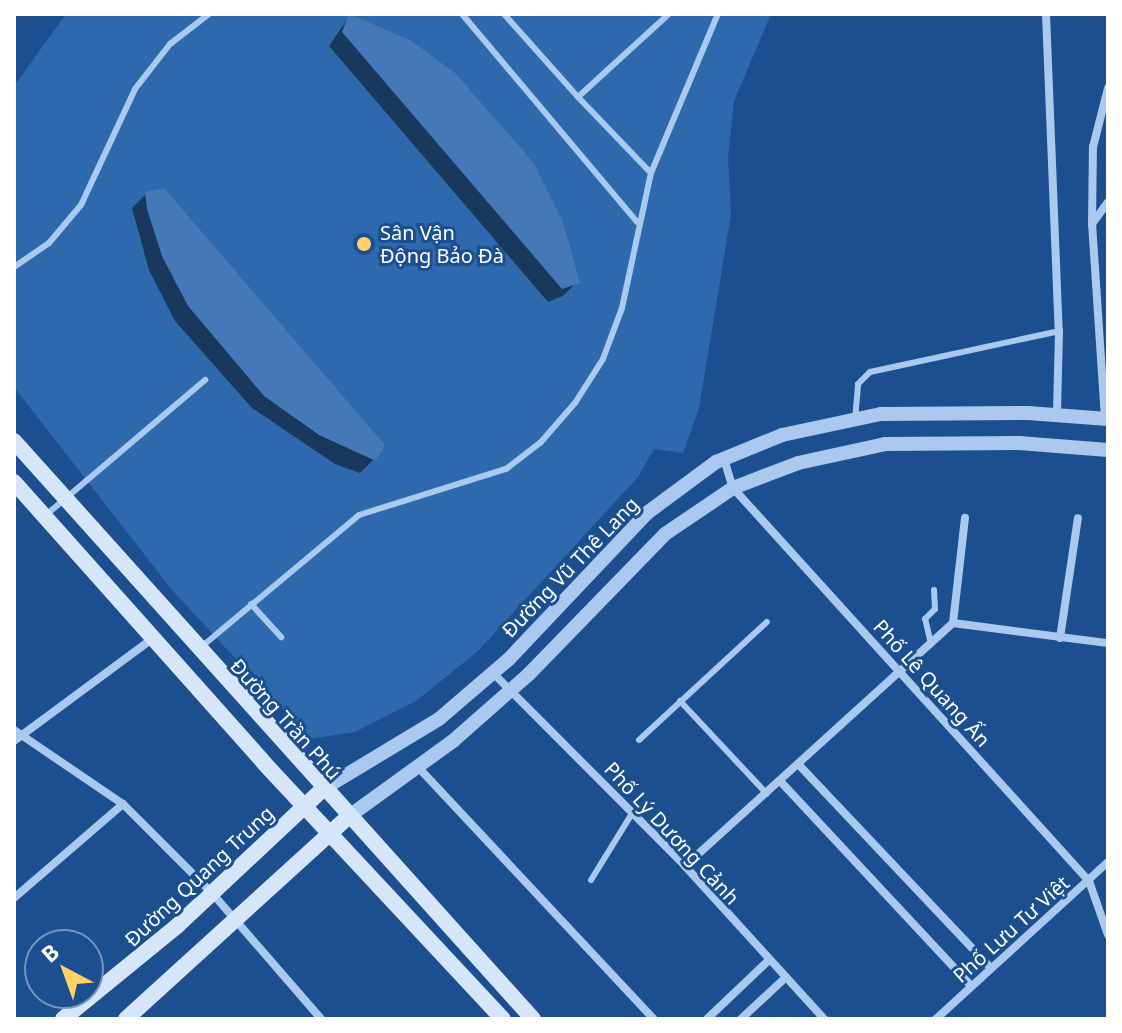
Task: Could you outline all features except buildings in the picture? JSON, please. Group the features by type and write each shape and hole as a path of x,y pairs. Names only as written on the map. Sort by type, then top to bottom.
{"main road":[{"name":"Đường Trần Phú","path":"14,441 62,501 533,1019"},
{"path":"14,482 43,518 304,806 503,1019"},
{"name":"Đường Quang Trung","path":"63,1019 127,971 323,789"},
{"path":"126,1019 238,922 348,817"}],"street":[{"path":"1046,14 1059,331 1057,415"},
{"path":"1106,419 1092,224 1093,147 1108,88"},
{"path":"1092,224 1108,202"},
{"name":"Đường Vũ Thê Lang","path":"323,789 439,719 493,673 647,513 724,459 782,435 881,414 1057,415 1106,419"},
{"path":"348,817 511,690 665,534 733,488 798,463 885,444 1019,443 1108,450"},
{"name":"Phố Lê Quang Ấn","path":"724,459 733,488 1089,881 1108,935"},
{"path":"685,866 953,623 965,518"},
{"path":"1060,638 1078,518"},
{"path":"953,623 1108,643"},
{"path":"152,639 16,736 123,804 212,893 321,1019"},
{"name":"Phố Lý Dương Cảnh","path":"493,673 685,866 768,961 824,1019"},
{"path":"799,765 991,968"},
{"path":"417,766 654,1019"},
{"path":"781,782 971,986"},
{"path":"14,898 123,804"},
{"name":"Phố Lưu Tư Việt","path":"936,1019 1108,862"},
{"path":"707,1019 768,961"},
{"path":"741,1019 785,978"}],"lane":[{"path":"14,267 49,243 81,205 94,186 121,115 151,65 209,14"},
{"path":"462,14 637,222"},
{"path":"504,14 651,173"},
{"path":"578,97 669,14"},
{"path":"197,650 359,515 466,485 506,469 541,442 575,403 603,359 622,308 637,222 651,173 718,14"},
{"path":"855,420 858,384 870,372 1059,331"},
{"path":"43,518 205,380"},
{"path":"931,644 925,619 935,609 934,590"},
{"path":"251,604 281,637"},
{"path":"639,740 767,622"},
{"path":"680,701 767,794"},
{"path":"591,880 633,812"}],"shaded area":[{"path":"66,14 771,14 734,101 728,158 731,214 699,408 683,453 654,449 638,477 477,652 416,701 355,732 310,739 172,590 14,387 14,86"}],"place":[{"name":"Sân Vận Động Bảo Đà","path":"364,244"}]}
